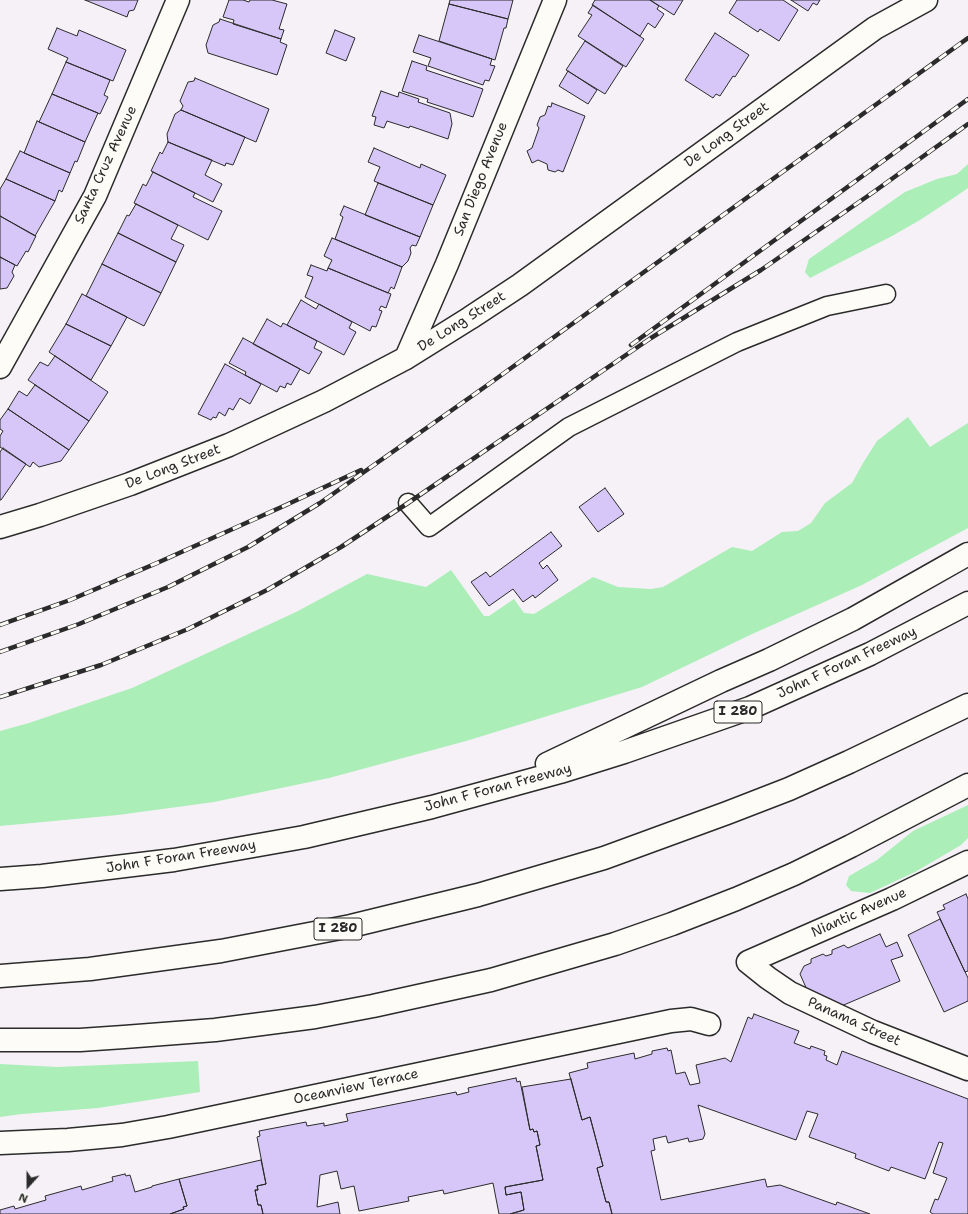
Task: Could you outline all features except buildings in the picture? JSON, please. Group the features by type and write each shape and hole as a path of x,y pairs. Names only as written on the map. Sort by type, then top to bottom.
{"main road":[{"name":"Santa Cruz Avenue","path":"0,367 95,196 178,0"},
{"name":"San Diego Avenue","path":"406,358 447,264 555,0"},
{"name":"De Long Street","path":"875,28 901,0"},
{"name":"De Long Street","path":"0,527 130,484 229,445 324,401 406,358 520,285 875,28 926,0"},
{"path":"496,789 846,622 968,554"},
{"name":"John F Foran Freeway","path":"0,879 174,860 304,837 432,807 560,772 624,752 750,708 870,654 968,603"},
{"name":"I 280","path":"0,976 90,969 221,951 351,926 478,896 604,858 727,813 849,762 968,705"},
{"path":"0,1040 88,1039 215,1030 315,1017 491,980 615,944 736,900 851,846 968,784"},
{"name":"Niantic Avenue","path":"748,962 885,902 968,862"},
{"name":"Panama Street","path":"748,962 790,993 873,1032 968,1069"},
{"name":"Oceanview Terrace","path":"0,1143 122,1135 168,1127 671,1021 691,1019 710,1024"}],"lane":[{"path":"408,503 430,527 562,431 576,423 738,342 827,306 886,294"}],"green space":[{"path":"968,164 968,188 955,197 892,236 810,278 805,272 809,259 905,192 937,179 957,174"},
{"path":"908,417 930,447 968,423 968,528 862,585 750,635 642,687 466,741 329,778 214,802 118,815 0,826 0,731 29,723 132,688 296,612 367,574 426,587 451,570 484,616 489,616 514,599 524,613 534,614 593,577 618,587 651,589 663,587 732,547 752,551 782,532 798,531 811,523 825,503 852,483 877,441"},
{"path":"968,805 968,838 961,845 915,872 870,893 851,891 846,885 849,876 877,860 913,831"},
{"path":"198,1061 200,1092 98,1108 0,1117 0,1064 57,1067"}],"railway":[{"path":"0,652 79,624 168,587 248,547 320,503 489,384 968,38"},
{"path":"631,345 968,99"},
{"path":"0,697 101,665 188,629 267,590 341,547 651,338 761,270 968,124"},
{"path":"0,625 70,600 157,563 361,470"}]}
